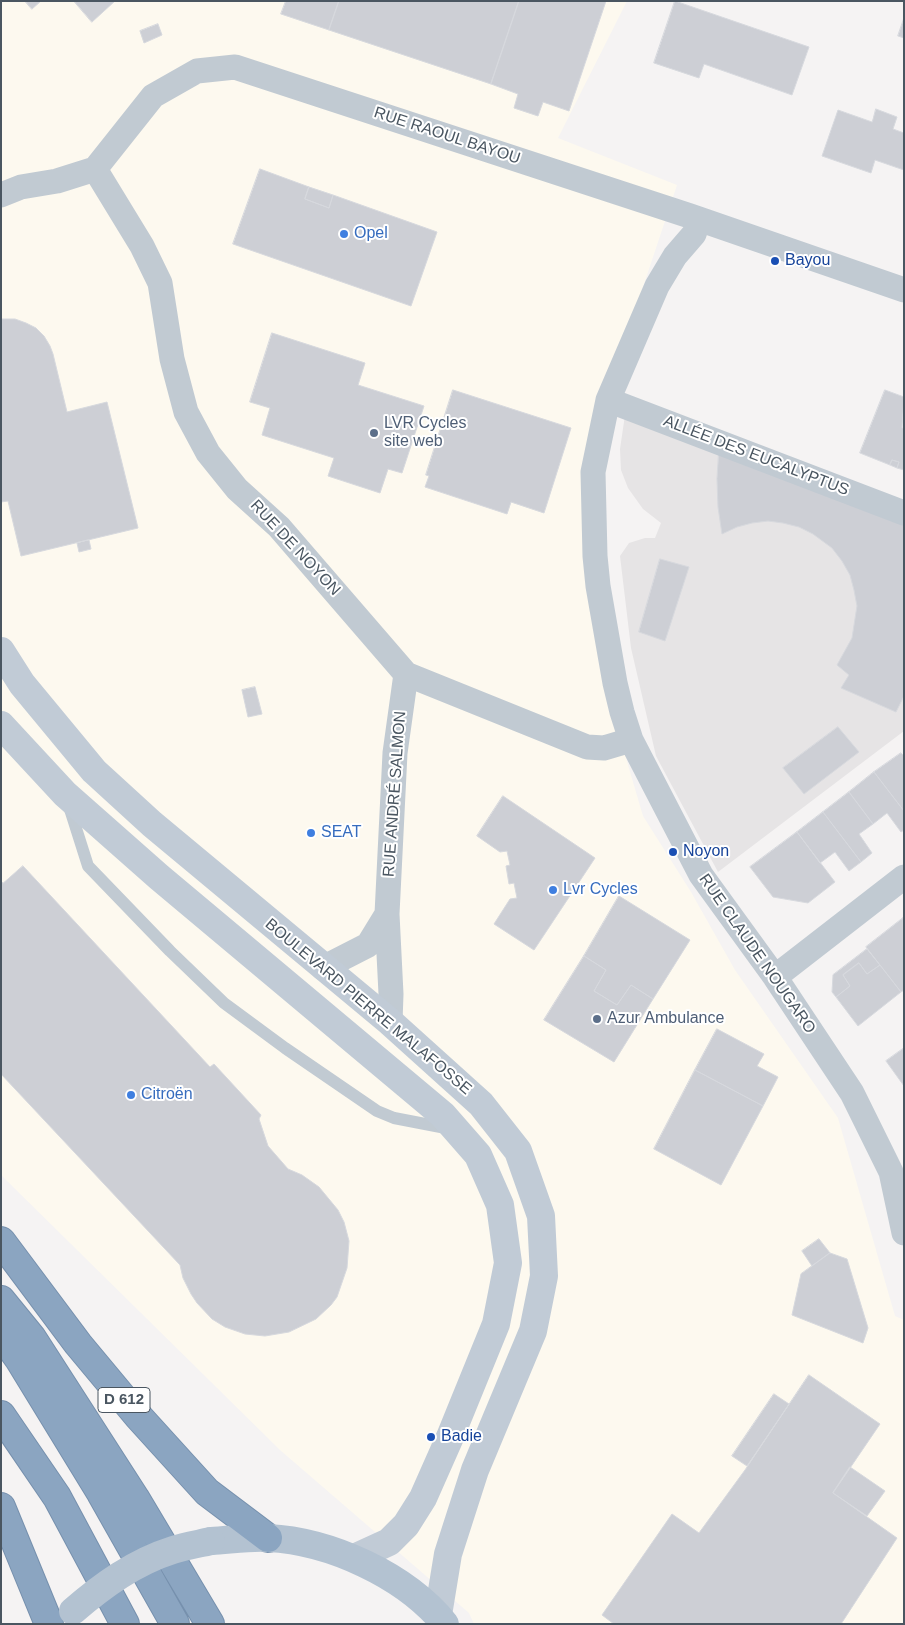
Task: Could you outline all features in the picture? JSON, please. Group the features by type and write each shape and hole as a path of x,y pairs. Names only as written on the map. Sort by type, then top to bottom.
{"highway":[{"name":"D 612","path":"1,1241 78,1344 144,1423 207,1492 268,1538"},
{"path":"1,1300 32,1338 135,1498 210,1624"},
{"path":"1,1334 19,1359 101,1493 176,1624"},
{"path":"1,1415 57,1497 125,1624"},
{"path":"1,1507 49,1624"}],"main road":[{"path":"67,1617 95,1592 136,1566 172,1550 211,1541 268,1538 312,1544 354,1558 399,1582 441,1620"}],"street":[{"name":"RUE RAOUL BAYOU","path":"96,168 153,96 197,71 235,67 699,218 835,268 904,290"},
{"path":"8,188 57,180 96,168"},
{"name":"RUE DE NOYON","path":"96,168 142,246 160,283 172,359 186,412 208,453 237,489 279,527 406,674 587,747 604,748 631,740"},
{"name":"RUE CLAUDE NOUGARO","path":"699,218 694,234 675,256 657,286 608,400 593,472 595,556 598,586 615,683 631,740 701,875 775,978 852,1093 897,1170 904,1233"},
{"name":"ALLÉE DES EUCALYPTUS","path":"608,400 904,513"},
{"name":"BOULEVARD PIERRE MALAFOSSE","path":"1,651 22,684 94,771 152,824 390,1022 482,1104 518,1151 541,1216 544,1276 533,1331 472,1480 448,1554 441,1620"},
{"name":"RUE ANDRÉ SALMON","path":"390,1022 391,994 387,914 395,754 406,674"},
{"path":"1,725 65,794 159,877 443,1115 478,1155 500,1205 508,1263 496,1324 450,1437 422,1498 406,1525 389,1542 354,1558"},
{"path":"775,978 904,878"},
{"name":"RUE ANDRÉ SALMON","path":"323,968 368,945 387,914"}],"lane":[{"path":"65,794 88,866 224,1004 376,1111 394,1118 456,1130"}],"shaded area":[{"path":"1,1 627,1 558,138 677,185 600,416 608,697 643,816 691,892 735,970 838,1118 895,1316 904,1320 904,1624 474,1624 469,1613 280,1450 1,1175"},
{"path":"625,415 904,525 904,731 718,872 656,756 631,648 620,556 629,543 645,538 655,538 661,523 643,509 628,488 621,470 620,449"}],"building":[{"path":"25,1 41,1 32,9"},
{"path":"74,1 115,1 92,22"},
{"path":"286,1 339,1 329,30 281,14"},
{"path":"339,1 519,1 491,84 329,30"},
{"path":"519,1 606,1 569,111 543,102 538,116 514,108 518,94 491,84"},
{"path":"675,1 809,47 792,95 704,64 699,78 654,63"},
{"path":"904,18 904,38 898,36"},
{"path":"158,24 162,35 144,43 140,31"},
{"path":"876,109 897,117 893,129 904,133 904,170 875,160 871,173 822,156 838,110 872,122"},
{"path":"260,169 309,187 305,199 329,208 333,195 437,232 411,306 233,244"},
{"path":"309,187 333,195 329,208 305,199"},
{"path":"1,319 15,319 26,323 36,328 44,336 53,354 67,412 107,402 138,528 21,556 8,501 1,502"},
{"path":"272,333 365,363 358,385 424,406 402,473 388,469 380,493 328,476 334,458 262,435 270,408 250,402"},
{"path":"453,390 571,428 544,513 511,502 507,514 425,487 429,476 426,475"},
{"path":"885,390 904,397 902,428 904,428 904,470 897,468 899,462 892,460 890,465 860,453"},
{"path":"719,452 904,525 904,696 896,712 841,688 849,675 837,665 852,638 857,606 850,575 832,548 813,534 799,527 768,521 737,527 722,534 718,507 717,479"},
{"path":"892,460 899,462 897,468 890,465"},
{"path":"89,540 91,549 79,552 77,543"},
{"path":"660,559 689,567 665,641 639,632"},
{"path":"255,687 262,714 248,717 242,690"},
{"path":"838,727 859,752 804,794 783,768"},
{"path":"901,753 904,756 904,811 874,772"},
{"path":"874,772 904,811 904,830 901,832 887,813 873,824 849,792"},
{"path":"849,792 873,824 859,834 872,853 861,862 823,812"},
{"path":"503,796 595,858 534,950 494,924 510,899 517,898 514,883 509,884 506,866 510,865 507,851 500,852 477,836"},
{"path":"823,812 861,862 849,871 835,852 820,863 797,832"},
{"path":"797,832 835,882 808,903 773,897 750,867"},
{"name":"Citroën","path":"23,866 210,1067 214,1064 261,1115 259,1119 268,1146 288,1169 302,1175 319,1187 338,1210 344,1222 349,1241 347,1268 337,1297 316,1319 289,1332 265,1336 245,1334 225,1327 212,1319 191,1294 183,1278 180,1265 1,1074 1,881 3,883"},
{"path":"619,896 690,940 653,999 631,985 617,1005 594,991 606,970 584,956"},
{"path":"903,918 904,990 901,992 866,947"},
{"path":"867,949 880,965 867,974 859,963 843,975 850,986 836,997 832,992 833,975"},
{"path":"584,956 606,970 594,991 617,1005 631,985 653,999 614,1062 544,1020"},
{"path":"859,963 867,974 880,965 901,992 858,1026 836,997 850,986 843,975"},
{"path":"717,1029 764,1054 757,1066 778,1077 763,1106 695,1070"},
{"path":"904,1048 904,1086 886,1061"},
{"path":"695,1070 763,1106 721,1185 654,1149"},
{"path":"819,1239 830,1253 812,1266 802,1251"},
{"path":"830,1253 847,1259 868,1328 863,1343 792,1315 801,1274"},
{"path":"809,1375 880,1424 833,1493 897,1538 841,1624 614,1624 602,1615 672,1514 699,1533 745,1470"},
{"path":"774,1394 789,1404 747,1466 732,1456"},
{"path":"850,1467 885,1491 867,1516 833,1493"}],"place":[{"name":"Opel","path":"344,234"},
{"name":"Bayou","path":"775,261"},
{"name":"LVR Cycles site web","path":"374,433"},
{"name":"SEAT","path":"311,833"},
{"name":"Noyon","path":"673,852"},
{"name":"Lvr Cycles","path":"553,890"},
{"name":"Azur Ambulance","path":"597,1019"},
{"name":"Citroën","path":"131,1095"},
{"name":"Badie","path":"431,1437"}]}
